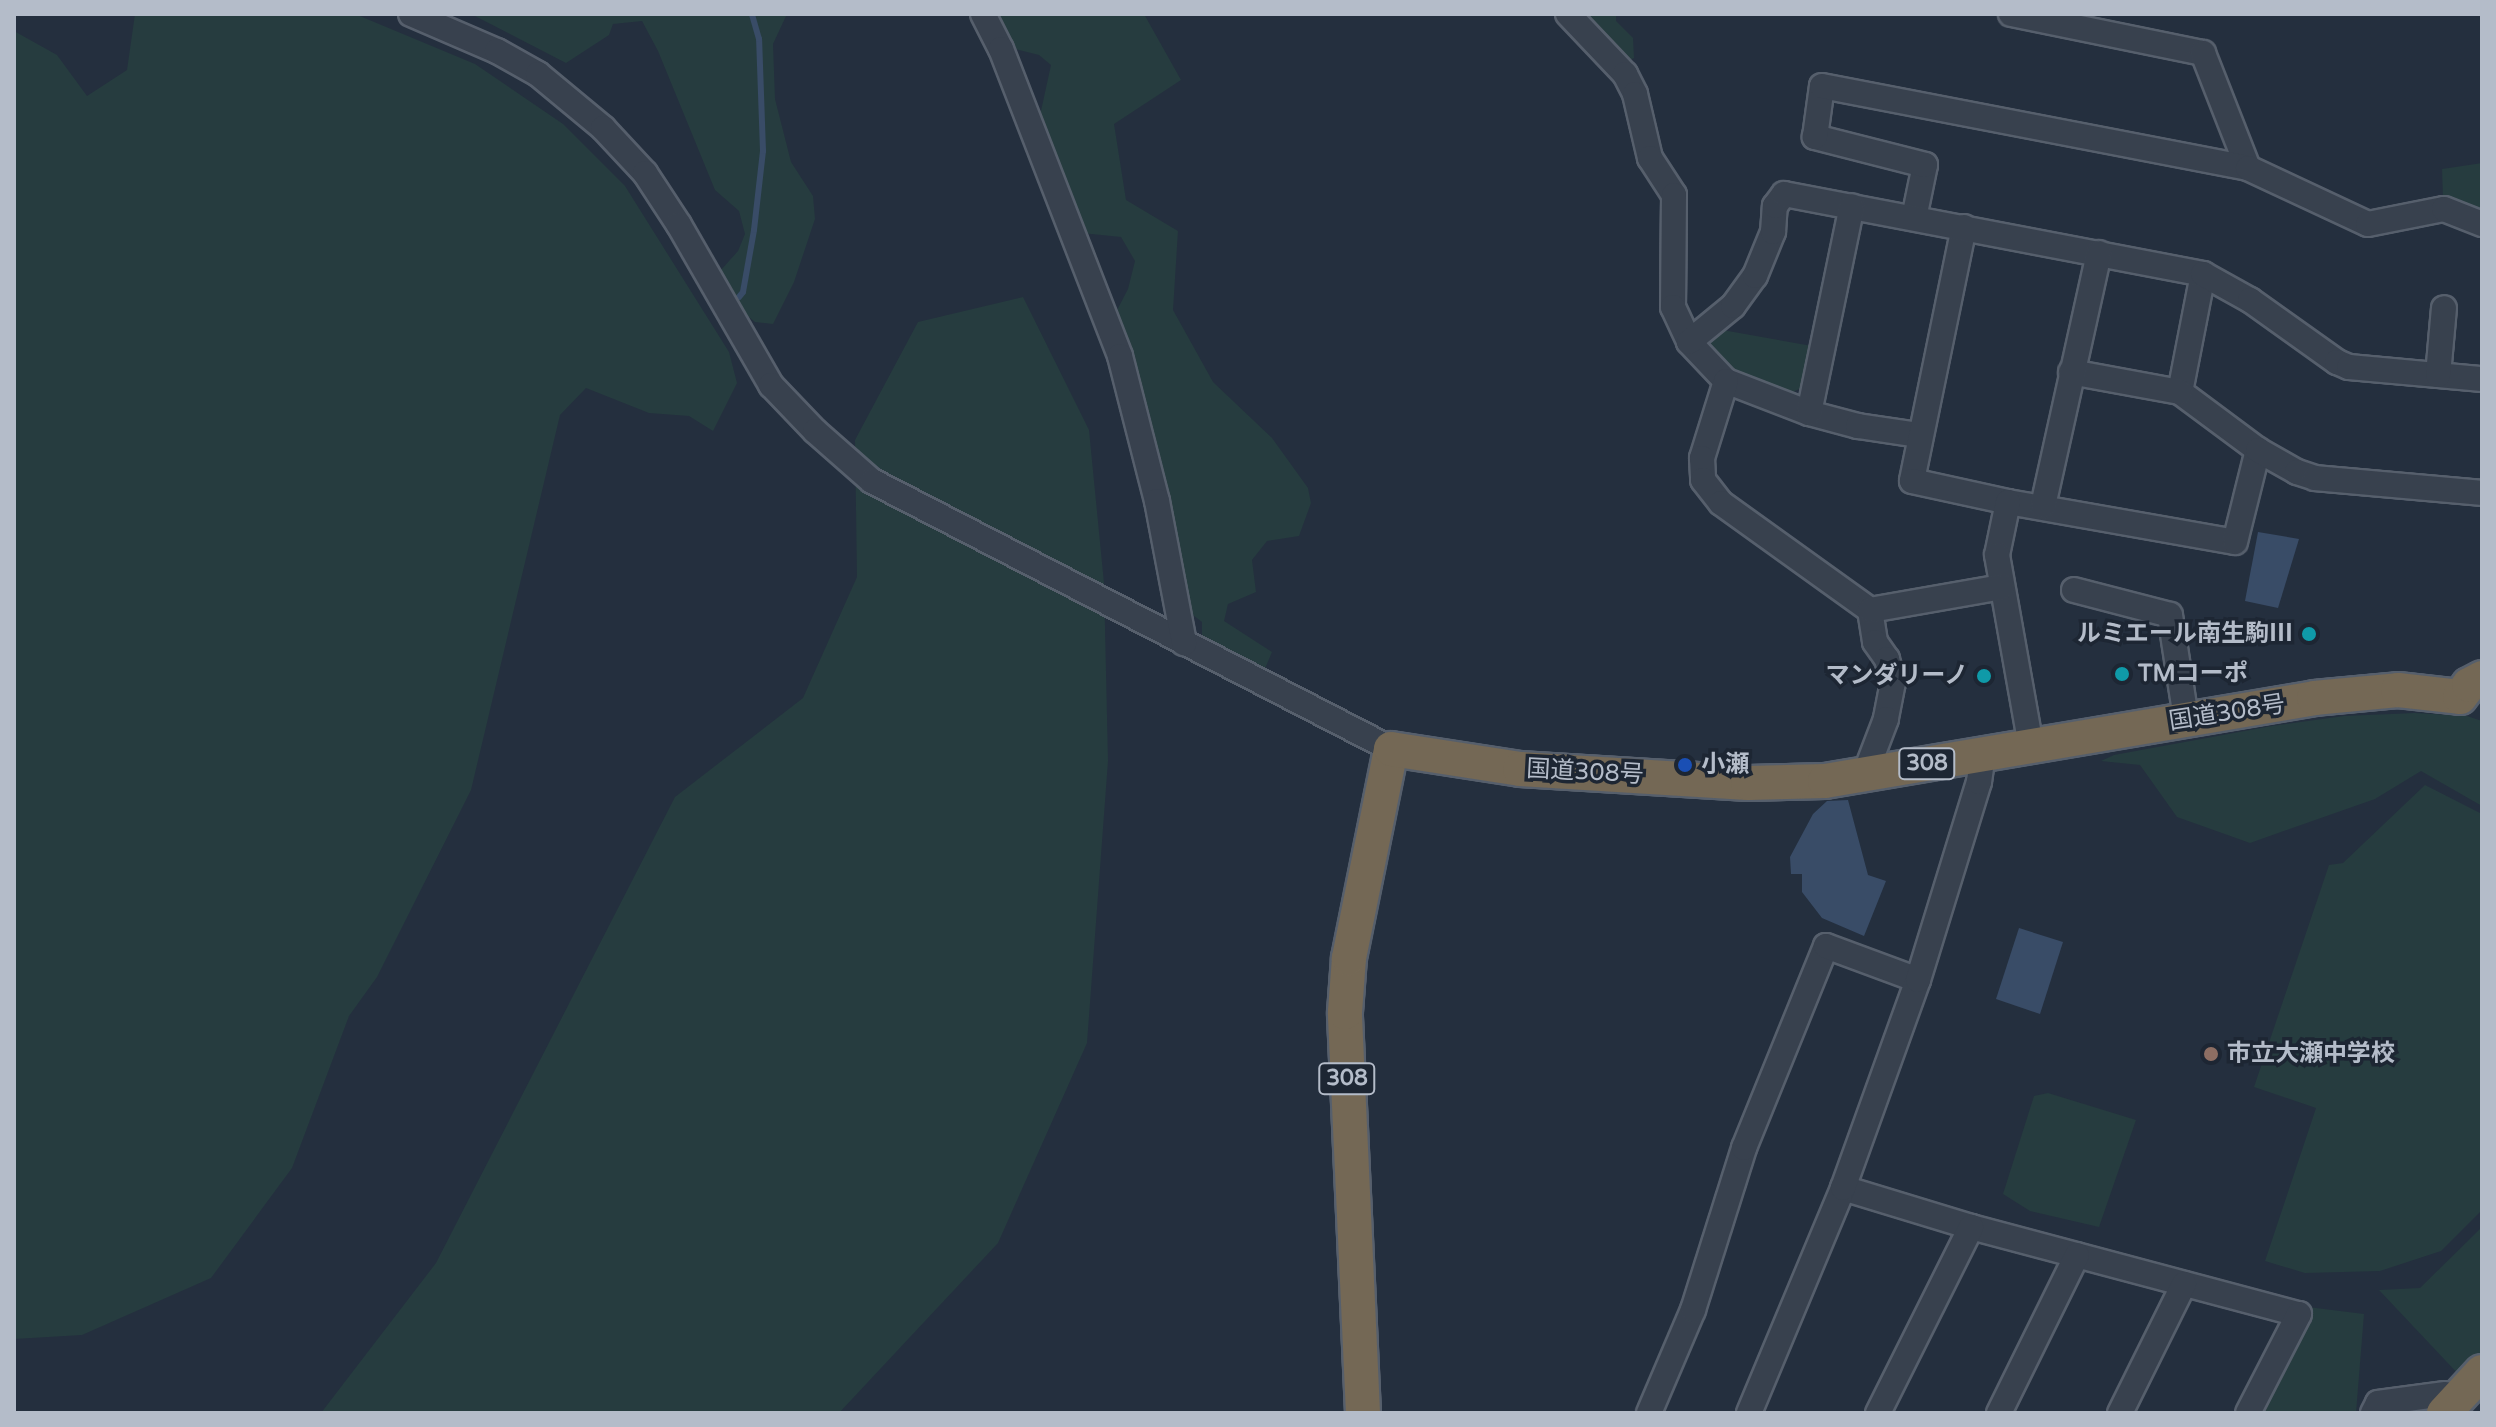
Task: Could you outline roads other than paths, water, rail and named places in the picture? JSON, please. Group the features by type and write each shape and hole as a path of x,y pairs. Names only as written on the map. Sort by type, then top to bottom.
{"highway":[{"name":"国道308号","path":"1391,749 1520,769 1748,783 1825,781 2186,718 2383,691 2475,692"},
{"name":"308","path":"1363,1413 1345,1012 1349,958 1391,749"},
{"path":"2444,1404 2482,1372"}],"street":[{"path":"411,14 497,51 538,74 603,128 645,173 679,225 771,385 815,431 872,481 1391,749"},
{"path":"983,14 1001,49 1120,356 1157,501 1184,643"},
{"path":"1568,14 1625,74 1635,94 1650,158 1674,195 1673,307 1689,342 1726,381 1809,413 1858,426 1919,435"},
{"path":"2011,14 2108,24 2203,53 2248,168"},
{"path":"1914,218 1925,165 1815,137 1822,86 2248,168 2368,224 2444,209 2482,224"},
{"path":"1689,342 1733,306 1755,276 1773,232 1775,206 1784,194 2203,274 2250,300 2337,362 2349,367 2482,379"},
{"path":"1809,413 1852,206"},
{"path":"1964,227 1912,481 2008,502 2235,542 2258,450"},
{"path":"2043,506 2099,253"},
{"path":"2180,392 2203,274"},
{"path":"2438,375 2444,308"},
{"path":"2071,372 2180,392 2258,450 2297,472 2315,478 2482,493"},
{"path":"1726,381 1702,458 1703,480 1721,503 1870,610 1875,642 1887,659 1893,682 1886,719 1865,774"},
{"path":"2008,502 1997,555 2031,745"},
{"path":"1870,610 2002,587"},
{"path":"2074,590 2170,615 2186,718"},
{"path":"1749,1413 1843,1188 1918,980 1979,782 1983,755"},
{"path":"1649,1413 1693,1310 1744,1148 1826,946 1918,980"},
{"path":"1843,1188 1971,1227 2299,1314 2248,1413"},
{"path":"1878,1413 1971,1227"},
{"path":"1999,1413 2077,1255"},
{"path":"2120,1413 2184,1284"},
{"path":"2373,1413 2378,1403 2444,1404"}],"water":[{"path":"2258,532 2299,539 2278,608 2245,601"},
{"path":"1848,800 1868,875 1886,881 1864,936 1822,918 1802,892 1802,874 1791,874 1790,857 1813,814 1827,801"},
{"path":"2019,928 2063,942 2040,1014 1996,999"}],"waterway":[{"path":"739,297 743,292 754,230 763,151 759,39 752,14"}],"place":[{"name":"ルミエール南生駒Ⅲ","path":"2309,634"},
{"name":"TMコーポ","path":"2122,674"},
{"name":"マンダリーノ","path":"1984,676"},
{"name":"小瀬","path":"1685,765"},
{"name":"市立大瀬中学校","path":"2211,1054"}]}
